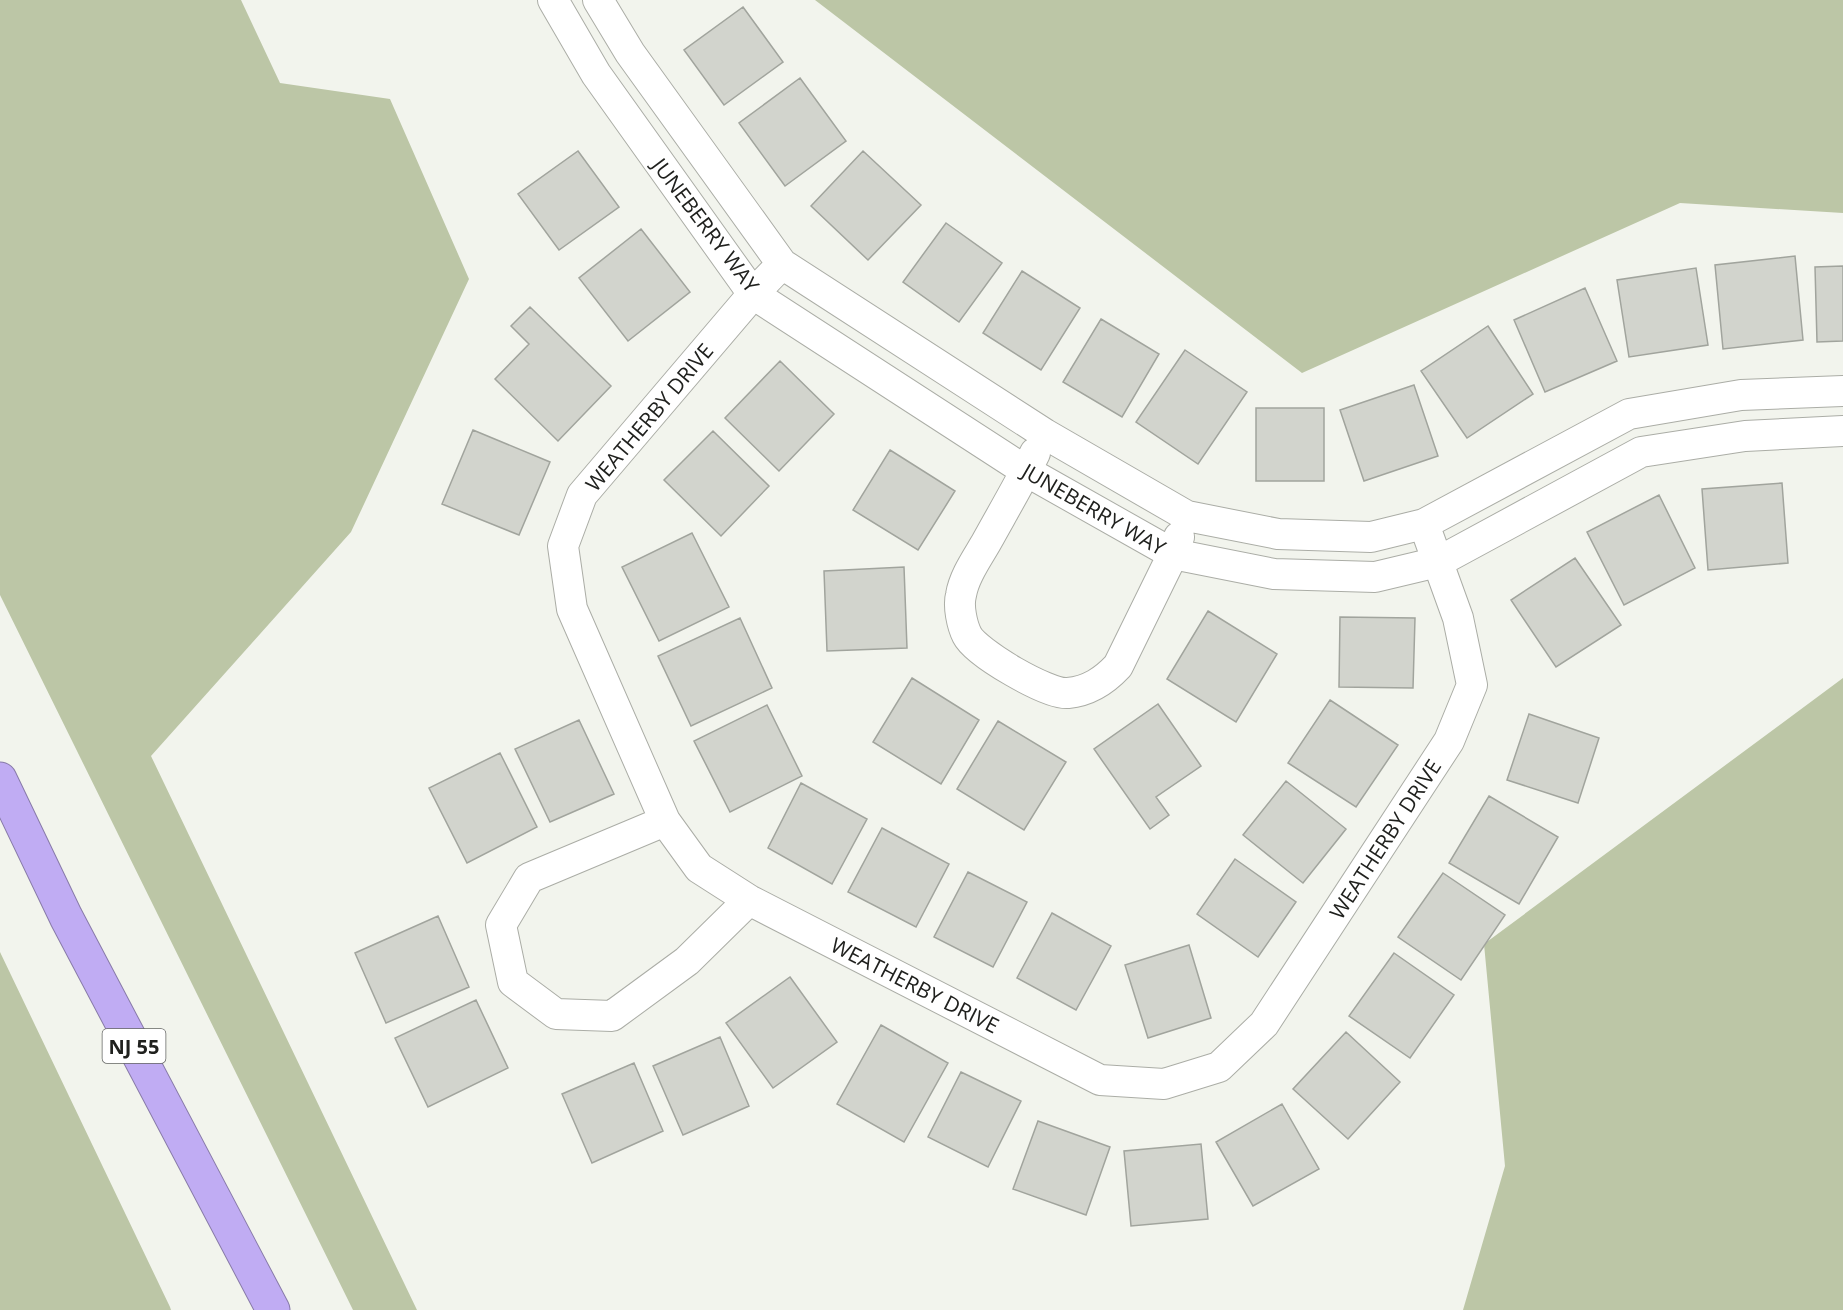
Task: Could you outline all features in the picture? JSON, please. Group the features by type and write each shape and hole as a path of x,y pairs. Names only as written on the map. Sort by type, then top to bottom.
{"highway":[{"name":"NJ 55","path":"0,779 66,917 273,1310"}],"street":[{"name":"JUNEBERRY WAY","path":"553,0 596,74 753,294 1026,471 1173,554 1274,574 1375,577 1438,562 1641,452 1745,436 1834,432"},
{"name":"JUNEBERRY WAY","path":"598,0 630,53 782,264 1045,434 1187,516 1278,534 1371,537 1424,524 1629,414 1741,395 1835,392"},
{"path":"596,74 630,53"},
{"name":"WEATHERBY DRIVE","path":"782,264 753,294 582,495 563,546 572,609 665,821 699,868 749,900 1100,1080 1164,1083 1219,1067 1264,1024 1449,741 1472,685 1458,618 1424,524"},
{"path":"1834,432 1835,392"},
{"path":"1629,414 1641,452"},
{"path":"1045,434 973,565 960,595 967,635 979,650 1034,683 1065,693 1085,690 1105,680 1118,666 1173,554 1187,516"},
{"path":"665,821 529,878 501,925 513,982 556,1014 612,1016 687,961 749,900"}],"green space":[{"path":"0,0 241,0 280,83 390,99 469,279 351,532 151,756 417,1310 353,1310 0,595"},
{"path":"815,0 1843,0 1843,213 1680,203 1302,373"},
{"path":"1843,678 1843,1310 1463,1310 1505,1166 1484,944"},
{"path":"0,952 170,1307 171,1310 0,1310"}],"building":[{"path":"743,7 783,62 724,105 684,50"},
{"path":"800,78 846,141 785,186 739,123"},
{"path":"578,151 619,207 559,250 518,194"},
{"path":"863,151 921,205 868,260 811,206"},
{"path":"946,223 1002,263 959,322 903,282"},
{"path":"641,229 690,292 628,341 579,278"},
{"path":"1795,256 1803,340 1723,349 1715,265"},
{"path":"1843,266 1843,341 1817,342 1815,267"},
{"path":"1696,268 1708,345 1629,357 1617,280"},
{"path":"1022,271 1080,308 1041,370 983,333"},
{"path":"1585,288 1617,361 1545,392 1514,320"},
{"path":"530,307 611,386 558,441 495,379 529,344 511,326"},
{"path":"1101,319 1159,354 1122,417 1063,382"},
{"path":"1488,326 1533,394 1467,438 1421,371"},
{"path":"1185,350 1247,392 1198,464 1136,422"},
{"path":"780,361 834,414 779,471 725,418"},
{"path":"1414,385 1438,456 1364,481 1340,410"},
{"path":"1256,408 1324,408 1324,481 1256,481"},
{"path":"473,430 550,462 519,535 442,504"},
{"path":"713,431 769,486 721,536 664,480"},
{"path":"890,450 955,491 918,550 853,510"},
{"path":"1782,483 1788,563 1708,570 1702,489"},
{"path":"1659,495 1695,568 1624,605 1587,532"},
{"path":"692,533 729,607 659,641 622,567"},
{"path":"1575,558 1621,625 1556,667 1511,600"},
{"path":"904,567 907,648 827,651 824,571"},
{"path":"1208,611 1277,654 1236,722 1167,679"},
{"path":"1340,617 1415,618 1413,688 1339,687"},
{"path":"740,618 772,688 691,726 658,656"},
{"path":"912,678 979,720 941,784 873,742"},
{"path":"1330,700 1398,745 1356,807 1288,763"},
{"path":"1158,704 1201,766 1156,797 1169,815 1150,829 1094,749"},
{"path":"767,705 802,776 730,812 694,741"},
{"path":"1529,714 1599,738 1578,803 1507,780"},
{"path":"579,720 614,794 550,822 515,749"},
{"path":"998,721 1066,762 1024,830 957,789"},
{"path":"500,753 537,827 467,863 429,788"},
{"path":"1286,781 1346,829 1303,883 1243,835"},
{"path":"801,783 867,819 832,884 768,848"},
{"path":"1489,796 1558,837 1519,904 1449,863"},
{"path":"882,828 949,864 916,927 848,892"},
{"path":"1235,859 1296,902 1258,957 1197,914"},
{"path":"968,872 1027,902 993,967 934,937"},
{"path":"1443,873 1505,915 1461,980 1398,937"},
{"path":"1052,913 1111,946 1076,1010 1017,978"},
{"path":"438,916 469,987 386,1023 355,953"},
{"path":"1189,945 1211,1018 1148,1038 1125,965"},
{"path":"1394,953 1454,995 1410,1058 1349,1016"},
{"path":"790,977 837,1042 773,1088 726,1023"},
{"path":"476,1000 508,1068 428,1107 395,1038"},
{"path":"881,1025 948,1063 904,1142 837,1104"},
{"path":"1346,1032 1400,1082 1348,1139 1293,1089"},
{"path":"720,1037 749,1106 683,1135 653,1066"},
{"path":"634,1063 663,1131 592,1163 562,1094"},
{"path":"961,1072 1021,1101 988,1167 928,1137"},
{"path":"1282,1104 1319,1169 1253,1206 1216,1142"},
{"path":"1038,1121 1110,1147 1086,1215 1013,1189"},
{"path":"1201,1144 1208,1219 1131,1226 1124,1151"}]}
